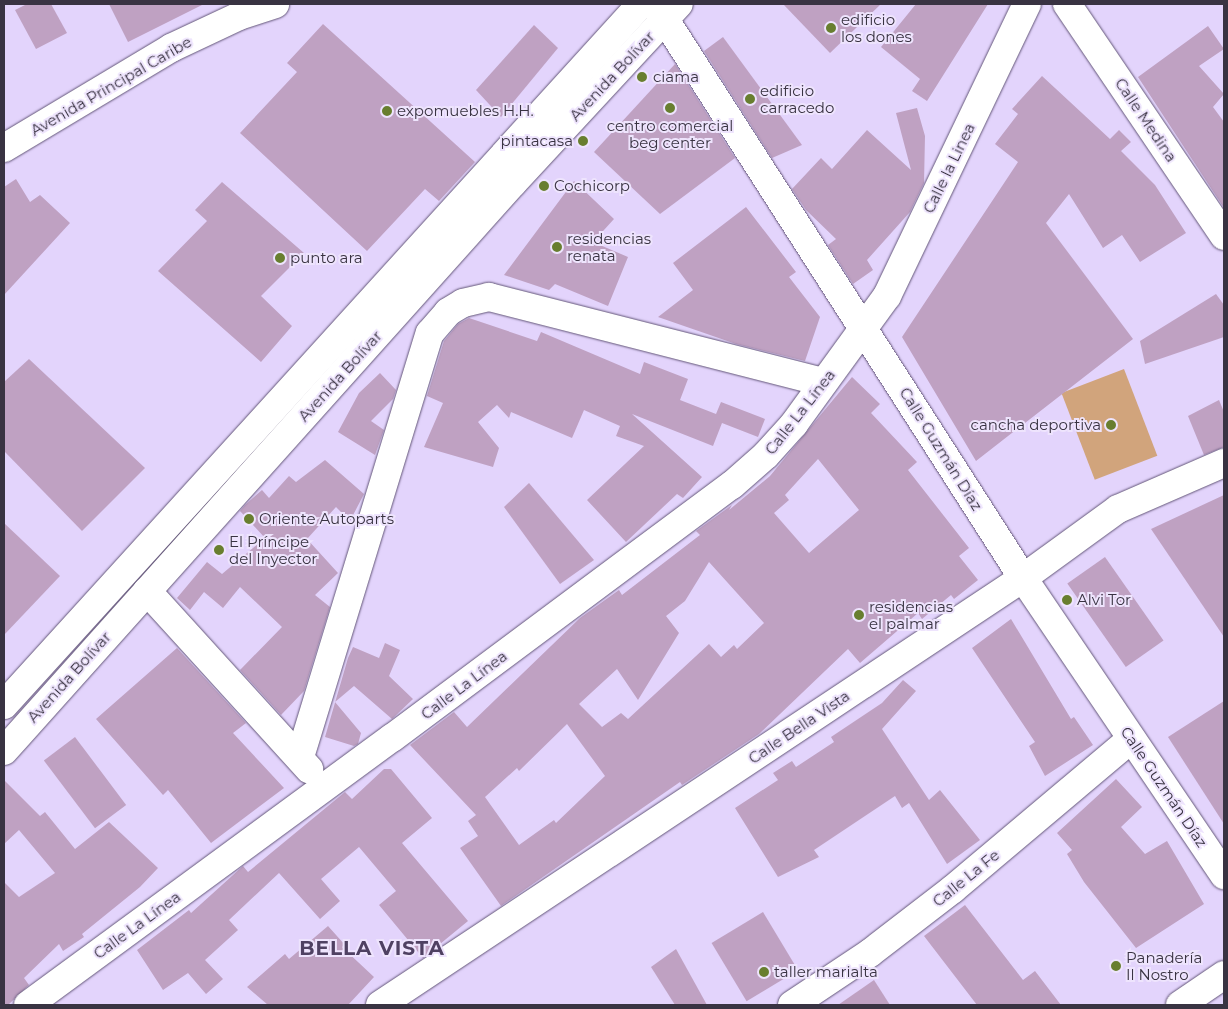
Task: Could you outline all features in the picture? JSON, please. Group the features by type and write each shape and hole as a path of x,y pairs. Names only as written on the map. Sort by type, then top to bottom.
{"street":[{"name":"Avenida Principal Caribe","path":"4,148 171,48 239,16 276,4"},
{"name":"Avenida Bolívar","path":"4,704 641,4"},
{"name":"Calle la Linea","path":"864,328 888,296 1027,4"},
{"name":"Calle Medina","path":"1067,4 1224,236"},
{"name":"Avenida Bolívar","path":"4,751 666,9"},
{"name":"Calle Guzmán Díaz","path":"666,9 864,328 1023,578 1224,875"},
{"path":"300,757 430,333 448,312 463,303 488,297 823,382"},
{"name":"Calle La Línea","path":"28,1005 732,484 766,455 864,328"},
{"name":"Calle Bella Vista","path":"380,1005 1023,578 1118,509 1224,463"},
{"path":"147,592 300,757 323,787"},
{"name":"Calle La Fe","path":"792,1005 870,953 953,889 1132,739"},
{"path":"1180,1005 1224,975"}],"shaded area":[{"name":"cancha deportiva","path":"1124,369 1157,456 1095,480 1061,393"}],"building":[{"path":"27,4 51,4 67,33 36,49 15,10"},
{"path":"109,4 204,4 128,42"},
{"name":"edificio los dones","path":"783,4 881,4 830,53"},
{"path":"916,4 988,4 927,101 912,91 920,79 881,47"},
{"path":"323,24 475,162 439,201 425,189 367,251 240,133 297,72 287,63"},
{"path":"534,25 558,48 501,117 476,90"},
{"path":"1208,26 1224,49 1199,66 1224,94 1213,107 1224,122 1224,208 1138,77"},
{"name":"edificio carracedo","path":"723,37 802,145 772,158 704,51"},
{"name":"centro comercial beg center","path":"675,64 735,158 660,214 594,152"},
{"path":"1042,76 1110,139 1119,130 1131,142 1121,151 1155,185 1186,233 1140,262 1122,235 1103,248 1069,194 1046,223 1133,339 976,461 902,337 1018,162 995,144 1018,114 1012,109"},
{"path":"917,108 925,136 924,183 910,212 867,260 873,270 853,284 828,245 836,239 806,210 792,189 821,158 832,169 867,130 911,170 896,113"},
{"path":"16,179 30,202 40,195 70,223 4,295 4,187"},
{"name":"residencias renata","path":"574,181 614,219 593,242 628,257 608,306 555,284 549,290 504,275"},
{"path":"222,182 304,253 261,296 292,326 261,362 158,271 207,221 195,210"},
{"path":"746,207 796,272 789,277 820,317 805,361 736,344 658,317 693,290 673,263"},
{"path":"1216,294 1224,305 1224,337 1145,364 1140,341"},
{"path":"469,318 537,341 541,332 640,374 644,362 688,379 680,400 716,414 721,402 765,419 758,437 722,423 713,446 632,414 702,477 683,498 677,494 626,542 587,500 644,446 616,436 620,426 584,410 572,438 511,412 509,418 497,405 478,422 499,448 493,467 424,447 443,403 427,396 444,341 458,324"},
{"path":"29,359 145,468 82,531 4,451 4,382"},
{"path":"380,373 396,390 393,399 371,421 384,430 375,455 338,432 359,393"},
{"path":"852,377 880,404 871,413 917,462 908,470 969,548 959,556 978,580 954,599 951,595 922,619 918,613 860,663 848,649 759,734 682,785 680,782 501,906 460,848 478,836 468,821 476,815 410,745 454,712 467,727 580,618 619,590 622,595 700,535 696,531 732,505 729,510 770,476","holes":["818,459 859,510 809,553 774,513 789,500 785,495","709,562 764,623 737,649 734,645 721,657 709,644 628,719 621,713 602,727 579,704 617,669 638,700 679,633 666,616 685,601","567,724 605,776 556,823 554,820 519,845 485,797 517,768 519,771"]},
{"path":"1219,400 1224,412 1224,447 1204,455 1188,416"},
{"path":"325,460 364,494 350,521 336,507 307,539 338,573 315,595 330,607 304,691 281,715 240,670 282,627 240,587 223,608 204,592 190,610 177,598 207,562 222,574 265,538 240,511 245,505 262,490 269,498 289,476 296,482"},
{"path":"529,483 594,560 560,584 504,507"},
{"path":"1224,495 1224,637 1151,529"},
{"path":"4,523 60,576 4,635"},
{"path":"1105,557 1164,641 1126,667 1067,583"},
{"path":"1011,619 1071,719 1074,717 1093,745 1045,776 1029,746 1035,742 972,648"},
{"path":"385,643 400,650 389,676 413,699 392,719 354,686 335,702 353,647 379,658"},
{"path":"177,648 246,723 233,733 284,788 211,843 168,790 163,795 96,719"},
{"path":"903,680 916,691 882,729 929,800 940,790 980,840 947,864 909,803 902,808 895,796 814,850 819,857 778,877 735,808 778,780 773,773 792,761 796,767 834,742 831,737 882,703"},
{"path":"1224,701 1224,824 1168,737"},
{"path":"335,702 361,733 358,744 354,746 325,737"},
{"path":"75,737 126,805 95,828 44,760"},
{"path":"384,769 391,769 432,818 402,843 468,921 423,958 379,905 396,891 359,847 321,879 340,901 320,919 279,873 229,920 238,930 205,960 223,979 206,994 188,973 163,990 137,950 189,910 191,913 243,866 248,872 345,792 352,799"},
{"path":"1116,779 1142,807 1121,827 1145,854 1167,841 1204,904 1136,948 1084,882 1067,854 1072,850 1057,833"},
{"path":"4,780 40,816 45,812 75,849 109,822 158,868 140,887 82,934 84,937 63,951 59,944 24,978 29,985 8,1005 4,1005 4,882 19,897 55,873 19,830 4,844"},
{"path":"965,905 1023,980 1035,971 1061,1005 977,1005 924,936"},
{"path":"763,912 798,970 747,1001 712,943"},
{"path":"328,926 345,945 342,947 374,977 348,1005 268,1005 247,987 285,954 289,959"},
{"path":"676,949 707,1005 675,1005 651,967"},
{"path":"874,980 890,1005 838,1005"}],"place":[{"name":"edificio los dones","path":"831,28"},
{"name":"ciama","path":"642,77"},
{"name":"edificio carracedo","path":"750,99"},
{"name":"centro comercial beg center","path":"670,108"},
{"name":"expomuebles H.H.","path":"387,111"},
{"name":"pintacasa","path":"583,141"},
{"name":"Cochicorp","path":"544,186"},
{"name":"residencias renata","path":"557,247"},
{"name":"punto ara","path":"280,258"},
{"name":"cancha deportiva","path":"1111,425"},
{"name":"Oriente Autoparts","path":"249,519"},
{"name":"El Príncipe del Inyector","path":"219,550"},
{"name":"Alvi Tor","path":"1067,600"},
{"name":"residencias el palmar","path":"859,615"},
{"name":"Panadería Il Nostro","path":"1116,966"},
{"name":"taller marialta","path":"764,972"}],"district":[{"name":"BELLA VISTA","path":"372,948"}]}
